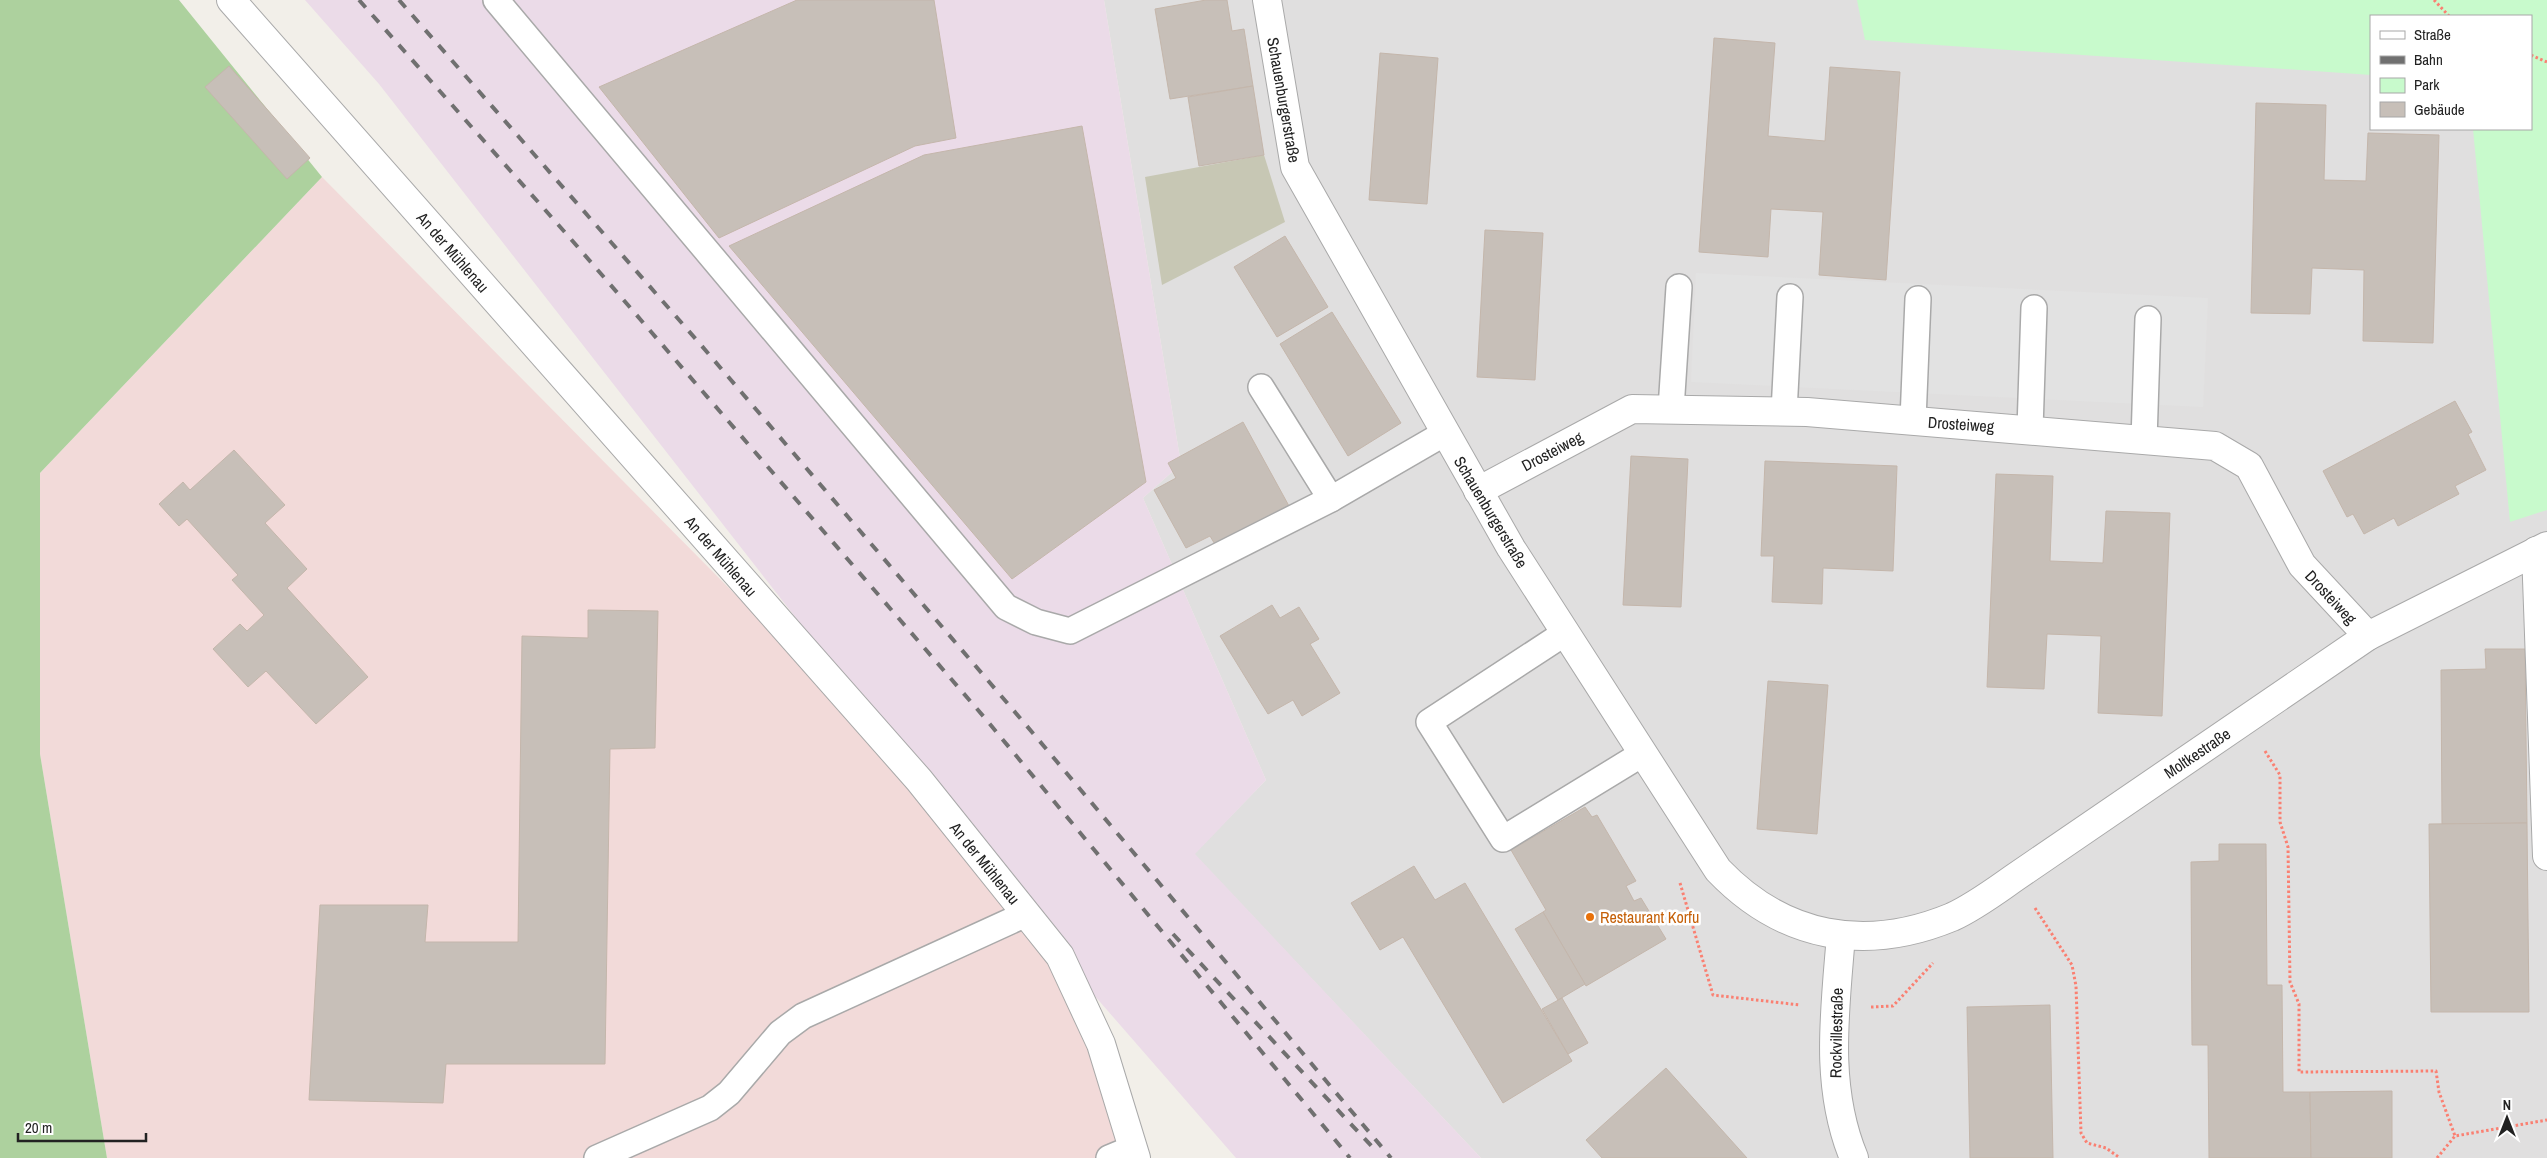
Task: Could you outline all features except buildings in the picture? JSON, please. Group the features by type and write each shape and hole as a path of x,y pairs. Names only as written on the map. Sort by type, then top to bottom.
{"street":[{"name":"An der Mühlenau","path":"231,0 919,780 1060,956 1101,1044 1126,1155"},
{"name":"Schauenburgerstraße","path":"1267,0 1295,168 1478,491 1565,633 1718,870 1736,888 1779,917 1816,931 1841,935"},
{"name":"Drosteiweg","path":"1478,491 1632,409 1784,412 1913,420 2215,446 2249,466 2302,565 2368,636"},
{"name":"Moltkestraße","path":"1841,935 1886,935 1929,925 1968,908 2368,636 2541,548"},
{"path":"2541,548 2547,856"},
{"name":"Rockvillestraße","path":"1841,935 1832,1062 1837,1102 1854,1158"}],"lane":[{"path":"496,0 1006,607 1036,622 1070,631 1331,499 1445,433"},
{"path":"1671,409 1679,287"},
{"path":"1784,412 1790,297"},
{"path":"1913,420 1918,300"},
{"path":"2030,429 2034,308"},
{"path":"2144,440 2148,319"},
{"path":"1261,387 1331,499"},
{"path":"1565,633 1429,722 1503,839 1642,754"},
{"path":"597,1158 710,1108 729,1093 780,1033 803,1016 1026,914"}],"path":[{"path":"2434,0 2448,15"},
{"path":"2532,55 2547,62"},
{"path":"2246,720 2280,775 2280,822 2288,847 2290,982 2299,1004 2299,1072 2436,1071 2439,1092 2455,1136"},
{"path":"2014,878 2072,965 2076,986 2081,1133 2088,1143 2106,1148 2120,1158"},
{"path":"2437,1158 2455,1136 2547,1120"}],"shaded area":[{"path":"305,0 1104,0 1181,464 1143,498 1266,780 1195,854 1481,1158 1236,1158 1060,956 379,84"},
{"path":"1104,0 2547,0 2547,1158 1481,1158 1194,854 1266,780 1143,498 1181,464"},
{"path":"1264,155 1285,222 1162,285 1145,177"},
{"path":"322,177 919,780 1060,956 1135,1158 107,1158 40,754 40,473"},
{"path":"1696,273 2208,298 2203,407 1691,382"}],"green space":[{"path":"0,0 179,0 322,177 40,473 40,754 107,1158 0,1158"},
{"path":"1857,0 2547,0 2547,510 2510,522 2473,130 2532,130 2532,15 2370,15 2370,75 1865,40"}],"railway":[{"path":"359,0 570,238 984,717 1350,1158"},
{"path":"399,0 701,345 1026,725 1391,1158"},
{"path":"1173,934 1378,1153"}],"place":[{"name":"Restaurant Korfu","path":"1590,917"}]}
